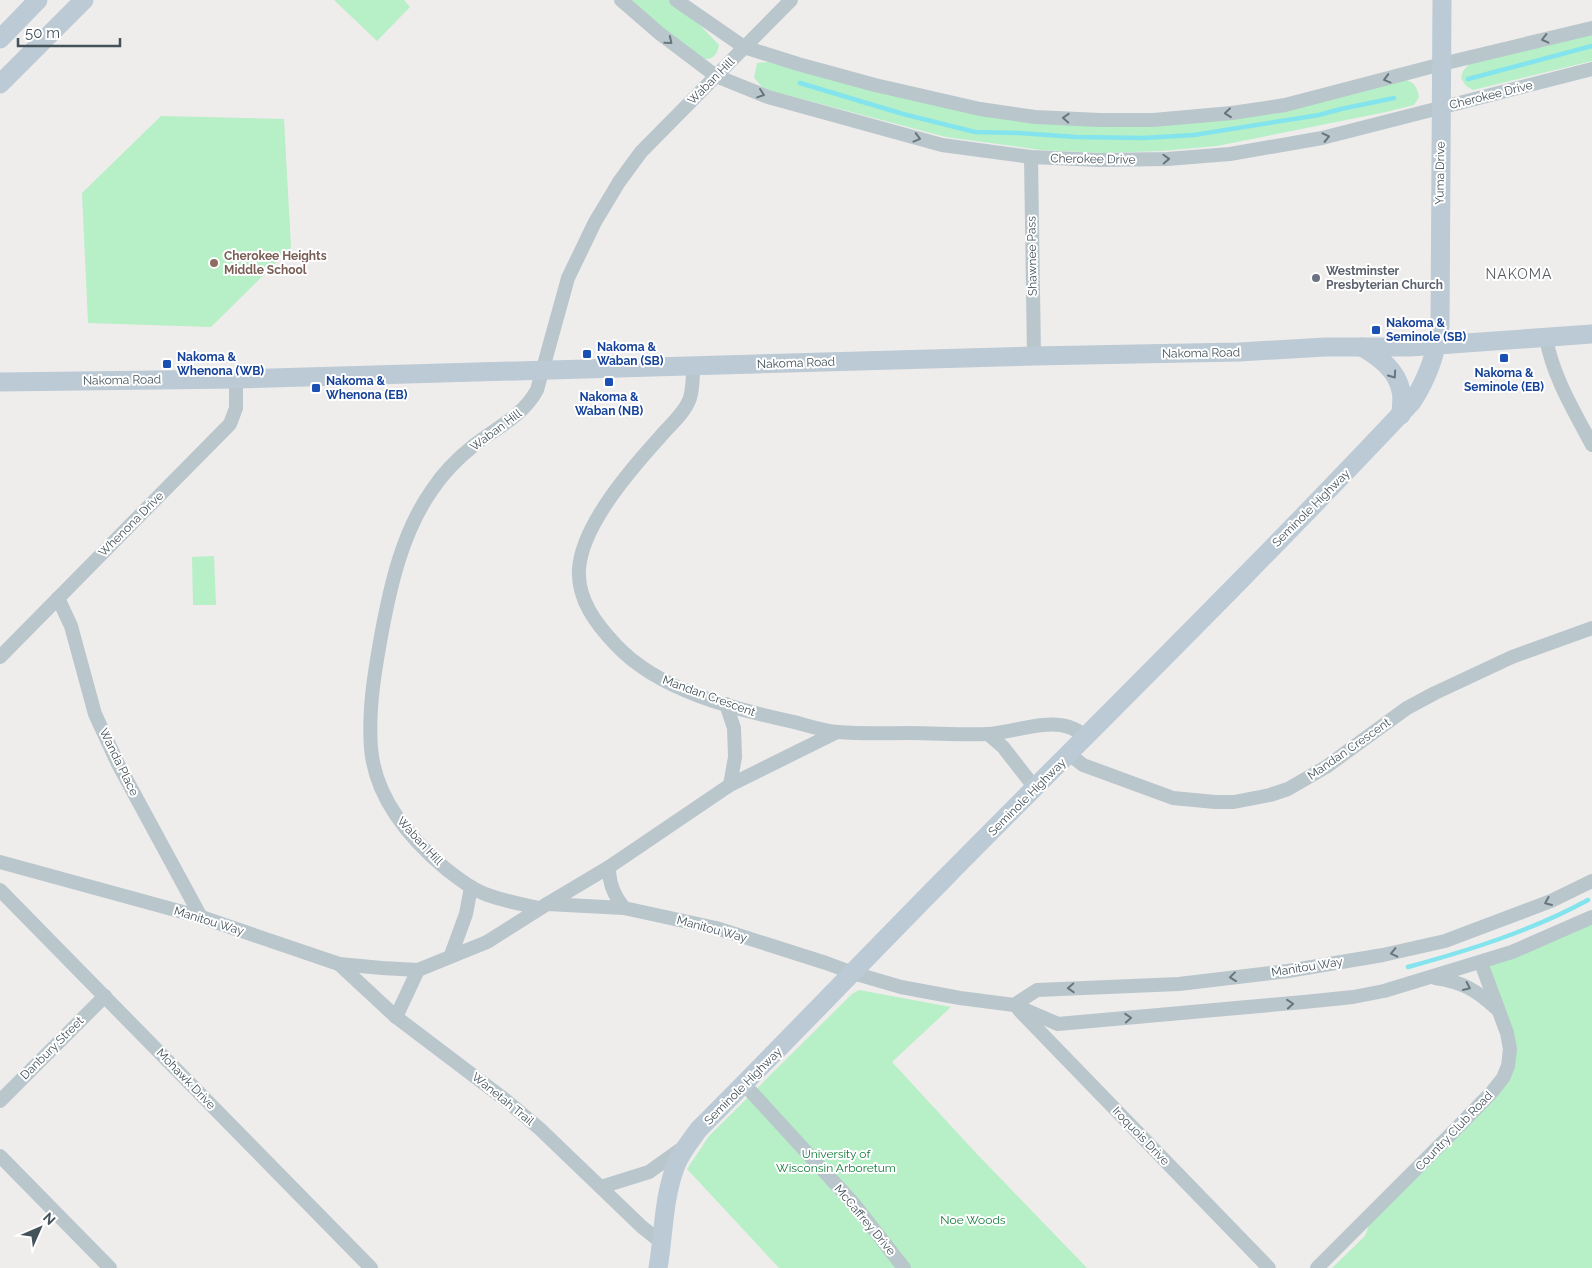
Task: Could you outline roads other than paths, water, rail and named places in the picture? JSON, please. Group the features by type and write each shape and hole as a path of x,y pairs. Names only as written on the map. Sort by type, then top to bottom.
{"main road":[{"path":"0,39 38,0"},
{"path":"0,84 84,0"},
{"name":"Yuma Drive","path":"1438,345 1440,326 1442,0"},
{"name":"Nakoma Road","path":"0,382 236,379 1034,356 1239,352 1325,347 1410,347 1592,334"},
{"name":"Seminole Highway","path":"658,1268 670,1184 676,1164 687,1145 699,1130 1401,415 1420,390 1438,345"},
{"path":"1362,347 1379,357 1398,379 1402,392 1401,415"}],"street":[{"name":"Cherokee Drive","path":"622,0 659,33 716,76 768,97 942,145 1030,157 1100,160 1167,159 1230,154 1322,138 1592,69"},
{"path":"676,0 744,47 875,85 980,109 1034,117 1100,120 1162,119 1267,108 1592,28"},
{"name":"Waban Hill","path":"543,906 487,895 471,887 438,862 413,838 395,814 380,786 371,747 374,673 393,578 413,523 423,504 452,464 472,447 524,410 531,402 543,370 568,278 595,222 619,182 641,152 791,0"},
{"name":"Shawnee Pass","path":"1030,157 1034,356"},
{"path":"1546,338 1549,357 1555,372 1592,445"},
{"name":"Mandan Crescent","path":"693,366 690,400 641,458 596,520 584,543 579,568 580,585 585,602 592,616 605,633 630,659 660,679 688,691 756,714 837,732 988,734 1048,725 1068,726 1087,736"},
{"name":"Whenona Drive","path":"0,657 230,424 236,408 236,379"},
{"name":"Wanda Place","path":"58,598 71,626 95,714 118,764 201,917"},
{"name":"Mandan Crescent","path":"1069,754 1083,765 1173,798 1234,802 1270,795 1288,789 1326,767 1407,708 1435,693 1512,656 1592,628"},
{"path":"726,704 734,728 736,757 730,784"},
{"path":"543,906 610,867 730,784 837,732"},
{"path":"988,734 1002,747 1035,788"},
{"name":"Manitou Way","path":"0,862 201,917 339,964 418,970 487,942 543,906 624,908 716,928 901,987 960,998 1014,1005 1058,1024 1353,997 1384,991 1512,952 1592,917"},
{"path":"610,867 609,878 612,889 624,908"},
{"name":"Manitou Way","path":"1014,1005 1037,990 1179,984 1288,971 1383,955 1446,941 1551,901 1592,881"},
{"path":"451,955 466,914 471,887"},
{"name":"Mohawk Drive","path":"0,890 371,1268"},
{"name":"Country Club Road","path":"1317,1268 1448,1138 1503,1078 1508,1066 1510,1049 1507,1033 1480,963"},
{"name":"Wanetah Trail","path":"339,964 396,1017 503,1098 540,1129 642,1227 661,1242"},
{"path":"396,1017 418,970"},
{"path":"1429,978 1452,981 1470,987 1483,996 1498,1011"},
{"name":"Danbury Street","path":"0,1101 105,996"},
{"name":"Iroquois Drive","path":"1014,1005 1269,1268"},
{"name":"McCaffrey Drive","path":"744,1084 854,1204 904,1268"},
{"path":"601,1187 649,1172 687,1145"},
{"path":"0,1156 110,1268"}],"waterway":[{"path":"1468,79 1592,46"},
{"path":"800,83 903,114 975,132 1076,137 1143,138 1194,135 1319,115 1394,98"},
{"path":"1408,967 1500,939 1545,921 1588,900"}],"place":[{"name":"Cherokee Heights Middle School","path":"214,263"},
{"name":"Westminster Presbyterian Church","path":"1316,278"},
{"name":"Nakoma & Seminole (SB)","path":"1376,330"},
{"name":"Nakoma & Waban (SB)","path":"587,354"},
{"name":"Nakoma & Seminole (EB)","path":"1504,358"},
{"name":"Nakoma & Whenona (WB)","path":"167,364"},
{"name":"Nakoma & Waban (NB)","path":"609,382"},
{"name":"Nakoma & Whenona (EB)","path":"316,388"}],"district":[{"name":"NAKOMA","path":"1519,274"}],"park label":[{"name":"University of Wisconsin Arboretum","path":"836,1161"},
{"name":"Noe Woods","path":"973,1220"}]}
